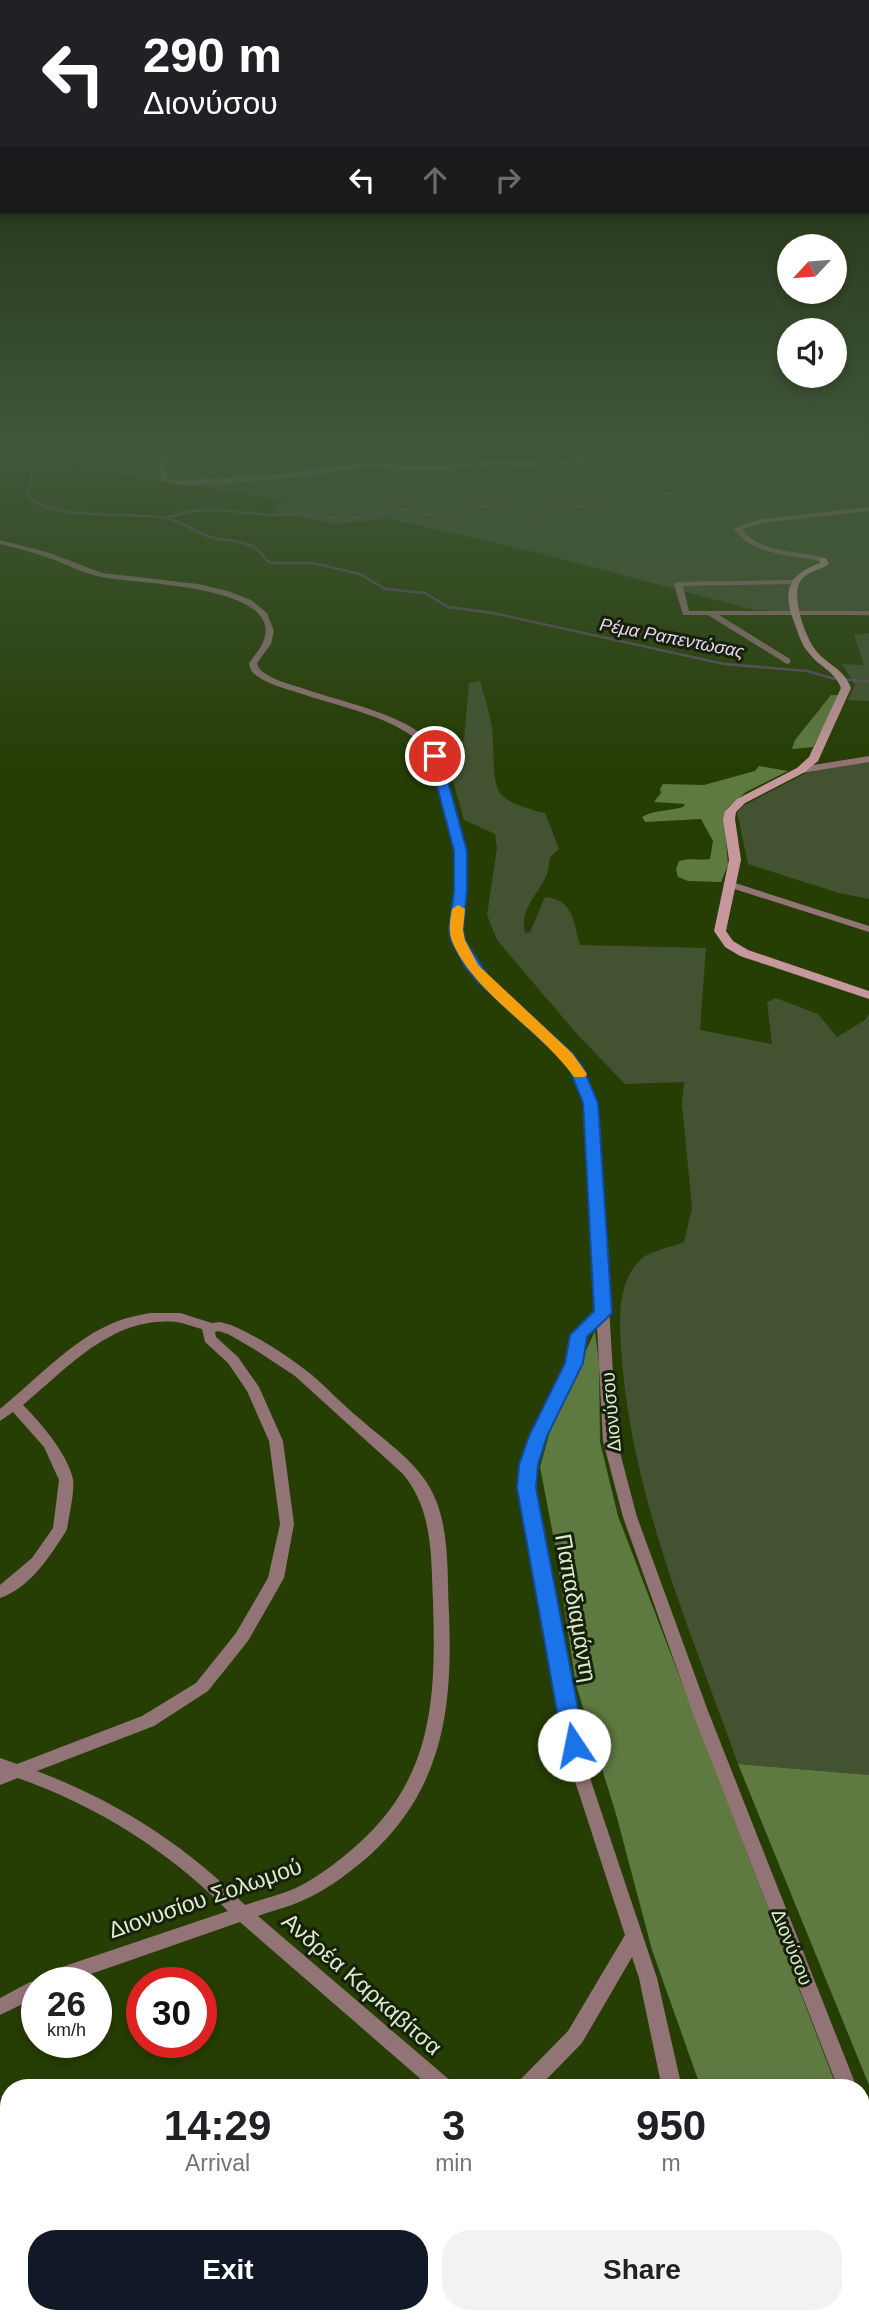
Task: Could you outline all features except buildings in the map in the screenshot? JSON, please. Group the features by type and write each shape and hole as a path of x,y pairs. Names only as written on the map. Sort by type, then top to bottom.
{"street":[{"name":"Διονύσου","path":"44,554 100,575 178,583 245,601 260,608 269,624 270,633 253,663 257,672 276,682 405,729 432,749 460,851 461,891 456,930 458,940 472,967 484,980 576,1067 591,1103 610,1441 630,1517 700,1711 844,2079"},
{"path":"796,554 823,560 825,564 809,569 794,582 790,596 812,653 843,680 817,754 801,770 741,801 731,811 729,820 736,852 732,885 720,931 729,944 744,953 869,995"},
{"path":"794,582 678,584 686,613 869,613"},
{"path":"711,614 787,661"},
{"path":"801,770 869,759"},
{"path":"732,885 869,929"},
{"name":"Παπαδιαμάντη","path":"603,1313 579,1335 574,1363 538,1436 528,1465 527,1488 579,1769 648,1978 670,2079"},
{"path":"0,1416 85,1345 125,1323 160,1315 179,1315 212,1328 208,1331 210,1339 233,1360 254,1390 276,1441 287,1524 276,1578 242,1637 202,1687 148,1721 0,1778"},
{"name":"Διονυσίου Σολωμού","path":"85,1967 302,1893 328,1879 357,1858 387,1828 422,1779 439,1713 443,1639 440,1585 433,1527 425,1491 408,1469 302,1374 233,1331 223,1326 212,1328"},
{"path":"0,1592 11,1586 37,1562 60,1529 66,1480 50,1445 14,1405"},
{"name":"Ανδρέα Καρκαβίτσα","path":"0,1765 73,1794 149,1833 214,1883 241,1912 434,2079"},
{"path":"534,2079 575,2037 633,1938"},
{"path":"0,2007 21,1996"}],"green space":[{"path":"544,554 869,554 869,616 755,610"},
{"path":"869,633 869,701 848,700 855,685 842,664 864,665 854,635"},
{"path":"480,681 492,725 494,771 499,790 514,803 545,813 559,849 550,857 544,882 527,909 525,933 530,932 545,897 562,902 567,907 580,945 706,948 700,1030 772,1044 767,1002 776,998 818,1014 837,1037 865,1020 869,1013 869,1775 738,1764 684,1616 652,1516 639,1465 622,1362 620,1308 626,1283 640,1260 684,1242 692,1208 682,1104 684,1082 625,1084 576,1033 497,940 487,915 497,848 495,834 464,820 443,746 464,741 469,683"},
{"path":"831,695 840,695 813,747 792,749 795,740"},
{"path":"869,761 869,899 839,893 748,864 737,812 743,806 810,771"},
{"path":"759,766 788,771 746,792 727,808 724,817 728,865 721,882 688,881 678,877 676,869 679,861 710,859 713,841 701,819 645,822 642,817 646,815 683,807 685,804 654,802 661,793 663,784 704,785 755,771"},
{"path":"595,1331 599,1363 600,1442 618,1516 834,2079 698,2079 652,1950 616,1814 576,1685 540,1467 552,1424"},
{"path":"738,1764 869,1775 869,2079 867,2079"}],"waterway":[{"name":"Ρέμα Ραπεντώσας","path":"262,554 267,561 273,563 313,563 360,574 385,589 425,593 448,607 493,613 724,664 807,671 835,679 869,681"}],"slow traffic":[{"path":"458,909 458,940 472,967 567,1056 579,1074"}],"route":[{"path":"435,756 460,851 461,891 456,930 458,940 472,967 484,980 528,1018 576,1067 591,1103 603,1313 579,1335 574,1363 538,1436 528,1465 527,1488 574,1745"}]}
